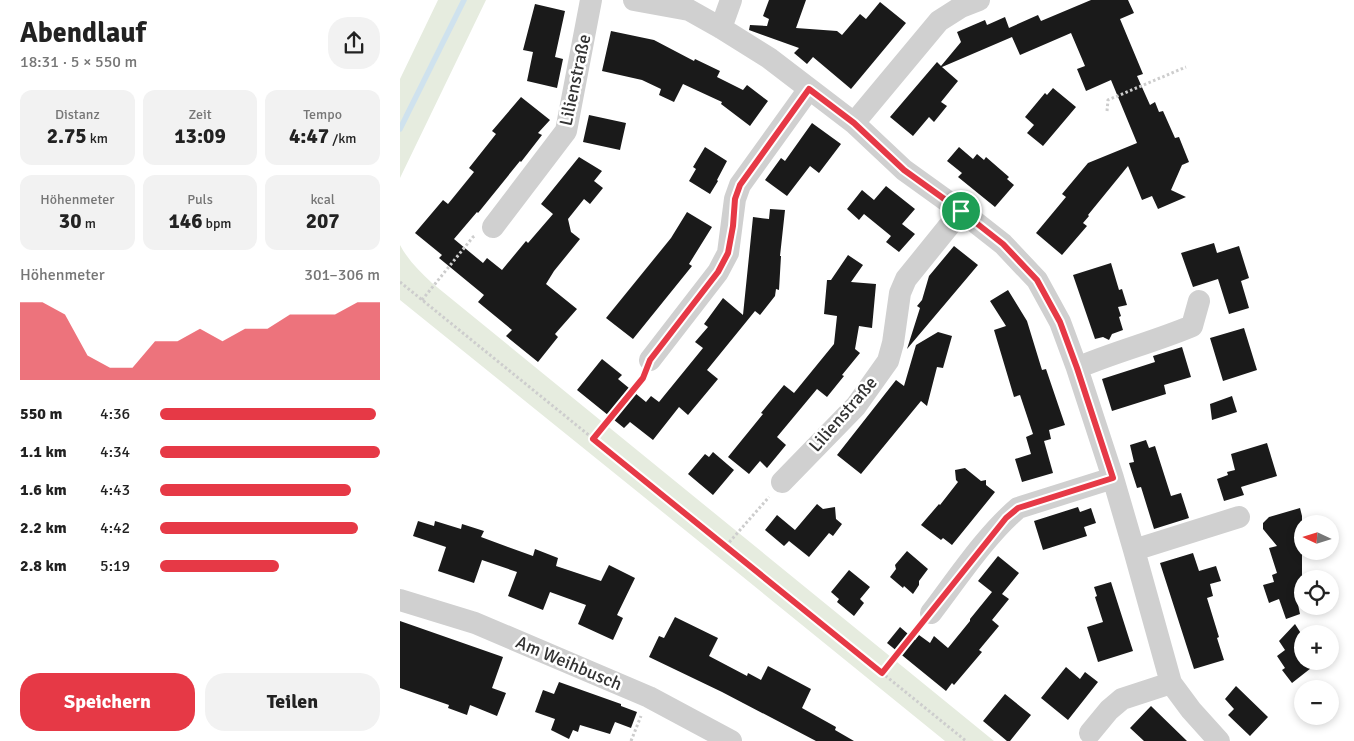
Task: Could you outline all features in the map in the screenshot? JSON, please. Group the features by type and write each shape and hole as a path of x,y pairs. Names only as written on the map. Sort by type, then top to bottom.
{"street":[{"name":"Lilienstraße","path":"493,227 566,131 591,0"},
{"path":"634,0 688,10 769,58 854,123 904,170 1003,244 1037,280 1060,322 1077,368 1113,478 1172,683 1191,710 1219,741"},
{"path":"721,28 732,0"},
{"path":"854,123 939,21 961,7 979,0"},
{"path":"650,360 718,272 728,253 735,199 740,185 809,89"},
{"name":"Lilienstraße","path":"782,482 856,406 888,361 893,343 900,293 906,279 961,211"},
{"path":"1077,368 1192,326 1200,301"},
{"path":"931,612 1006,518 1018,508 1113,478"},
{"path":"1134,550 1239,517"},
{"name":"Am Weihbusch","path":"400,600 475,624 649,697 731,741"},
{"path":"1090,733 1109,710 1122,699 1172,683"}],"path":[{"path":"1107,110 1108,100 1186,67"},
{"path":"422,300 473,237 493,227"},
{"path":"400,282 966,741"},
{"path":"593,439 643,378 650,360"},
{"path":"726,546 782,482"},
{"path":"882,673 931,612"},
{"path":"631,741 649,697"}],"shaded area":[{"path":"438,0 486,0 400,178 400,79"},
{"path":"400,245 415,266 432,283 994,741 945,741 400,300"}],"building":[{"path":"769,0 806,0 796,28 837,31 842,35 860,14 866,19 880,2 906,23 851,89 813,57 807,64 794,53 799,48 749,30 750,25 767,26 769,19 763,16"},
{"path":"1091,0 1128,0 1134,13 1120,19 1143,74 1137,76 1150,105 1155,102 1159,112 1163,111 1175,138 1179,137 1189,162 1182,165 1171,190 1186,197 1158,209 1152,196 1142,200 1128,166 1088,215 1083,223 1087,226 1062,255 1036,233 1066,197 1062,194 1088,163 1137,143 1111,80 1086,91 1077,69 1085,66 1071,33 1020,55 1012,37 942,67 958,81 941,102 947,106 934,122 929,117 913,136 890,117 937,62 941,66 961,42 957,32 985,20 987,25 1005,17 1009,28 1038,15 1041,21"},
{"path":"535,4 565,11 555,57 563,59 557,88 527,81 533,52 523,50"},
{"path":"611,31 654,40 694,61 695,59 720,71 717,77 743,90 747,85 768,101 750,126 721,104 722,102 683,84 674,102 659,95 661,89 642,80 602,71"},
{"path":"1053,88 1076,107 1043,146 1027,133 1034,125 1025,117 1045,93 1047,95"},
{"path":"521,97 550,120 538,133 542,135 521,162 454,239 483,263 487,258 502,270 526,241 528,243 553,214 541,204 579,157 602,171 594,181 603,188 590,204 584,199 568,219 571,232 580,239 546,284 577,309 555,334 558,337 538,362 506,336 512,330 478,302 484,295 439,258 442,255 415,233 443,200 448,204 474,172 469,168 496,134 492,131"},
{"path":"589,115 626,123 620,150 583,142"},
{"path":"812,123 841,144 819,173 810,166 787,196 765,180 781,158 785,161"},
{"path":"705,147 727,161 710,194 689,181 696,169 693,167"},
{"path":"959,147 973,159 977,154 984,160 986,157 1009,177 1007,179 1014,185 995,207 958,177 962,173 947,161"},
{"path":"886,186 915,209 902,224 915,234 899,252 886,242 891,236 864,214 859,220 847,209 862,190 874,200"},
{"path":"770,209 785,210 780,256 779,290 776,289 775,296 760,315 755,311 707,370 718,379 688,415 679,407 653,440 630,422 624,428 577,390 602,359 622,375 618,379 646,402 651,396 659,402 703,348 695,342 708,327 704,324 723,298 743,315 753,217 769,219"},
{"path":"687,212 712,227 689,264 692,266 633,339 606,318 671,238"},
{"path":"1214,243 1217,253 1239,246 1249,278 1241,281 1249,308 1229,314 1218,279 1193,287 1181,253"},
{"path":"954,246 978,265 907,349 920,308 917,306 922,300 929,276"},
{"path":"848,255 863,265 851,282 876,284 872,328 859,326 855,349 860,353 842,375 844,376 827,397 817,389 777,437 786,445 767,468 760,461 749,474 728,457 784,385 794,393 834,344 837,316 824,314 827,280 831,280"},
{"path":"1111,263 1119,290 1122,289 1127,305 1118,307 1123,330 1112,334 1109,340 1103,337 1095,339 1073,275"},
{"path":"1008,290 1027,321 1042,370 1046,369 1065,425 1049,430 1051,439 1044,441 1053,473 1022,482 1015,459 1031,454 1026,437 1033,434 1020,395 1014,397 994,330 1006,326 990,301"},
{"path":"1244,328 1257,370 1223,381 1210,338"},
{"path":"938,332 952,336 943,368 937,367 927,406 921,401 861,474 837,455 896,380 904,386 916,345"},
{"path":"1182,347 1191,377 1164,385 1166,394 1112,411 1102,379 1155,362 1153,356"},
{"path":"1232,396 1237,412 1212,420 1210,404"},
{"path":"1146,440 1149,448 1155,446 1171,496 1181,493 1189,518 1154,529 1141,487 1137,488 1129,463 1134,462 1130,445"},
{"path":"1267,443 1277,476 1241,487 1244,495 1224,501 1217,479 1228,475 1227,472 1235,470 1231,454"},
{"path":"713,452 734,470 713,495 688,474 705,454 709,457"},
{"path":"965,468 981,481 986,480 986,485 995,492 952,545 943,538 941,540 921,525 958,482 955,470"},
{"path":"817,504 823,509 835,507 836,519 842,524 833,536 829,533 809,557 789,541 784,546 765,530 777,515 795,530"},
{"path":"1078,507 1080,512 1091,508 1096,523 1084,527 1087,536 1043,550 1034,521"},
{"path":"1300,508 1302,515 1294,515 1294,560 1302,560 1302,570 1294,570 1294,615 1297,615 1286,619 1279,599 1269,603 1263,585 1274,582 1272,575 1277,573 1269,548 1277,546 1263,529 1263,523 1269,517"},
{"path":"418,521 434,526 435,521 461,529 462,524 484,531 481,537 533,556 535,549 558,558 556,566 601,581 609,565 635,578 617,615 623,618 613,640 578,624 586,605 550,592 543,610 508,596 517,572 482,560 474,583 438,571 446,547 413,536"},
{"path":"907,551 928,569 919,581 919,585 913,594 890,577 896,569 895,565"},
{"path":"1193,553 1199,571 1216,566 1221,581 1210,584 1213,596 1207,598 1224,660 1194,669 1160,563"},
{"path":"998,556 1019,573 1002,594 1009,599 992,620 999,626 979,650 982,652 954,685 952,683 946,691 887,643 900,627 915,640 919,635 930,643 934,636 948,648 992,592 978,581"},
{"path":"849,570 870,587 860,599 864,603 854,616 837,602 839,599 831,592"},
{"path":"1111,582 1133,651 1098,662 1087,627 1103,622 1095,597 1097,596 1094,587"},
{"path":"675,617 718,638 709,656 747,676 748,673 761,680 768,666 811,689 802,708 836,727 835,730 854,741 816,741 722,692 649,657 659,636 664,638"},
{"path":"400,621 503,657 492,688 506,693 497,716 470,705 467,715 448,708 449,705 400,688"},
{"path":"1294,625 1294,670 1309,670 1292,683 1282,670 1285,668 1277,656 1285,650 1279,641"},
{"path":"1066,667 1080,679 1085,672 1098,682 1068,720 1041,698"},
{"path":"559,682 621,704 621,706 637,712 631,728 615,722 610,734 580,725 578,732 573,730 569,739 551,730 555,719 535,712 543,690 554,694"},
{"path":"1236,686 1268,717 1250,736 1228,715 1234,709 1225,699"},
{"path":"1005,694 1031,715 1010,741 1007,741 983,721"},
{"path":"1151,706 1187,741 1144,741 1130,728"}],"waterway":[{"path":"400,129 464,0"}],"route":[{"path":"809,89 854,123 904,170 961,211 1003,244 1037,280 1060,322 1113,478 1018,508 1006,518 882,673 593,439 643,378 650,360 718,272 728,253 735,199 740,185 809,89"}]}
